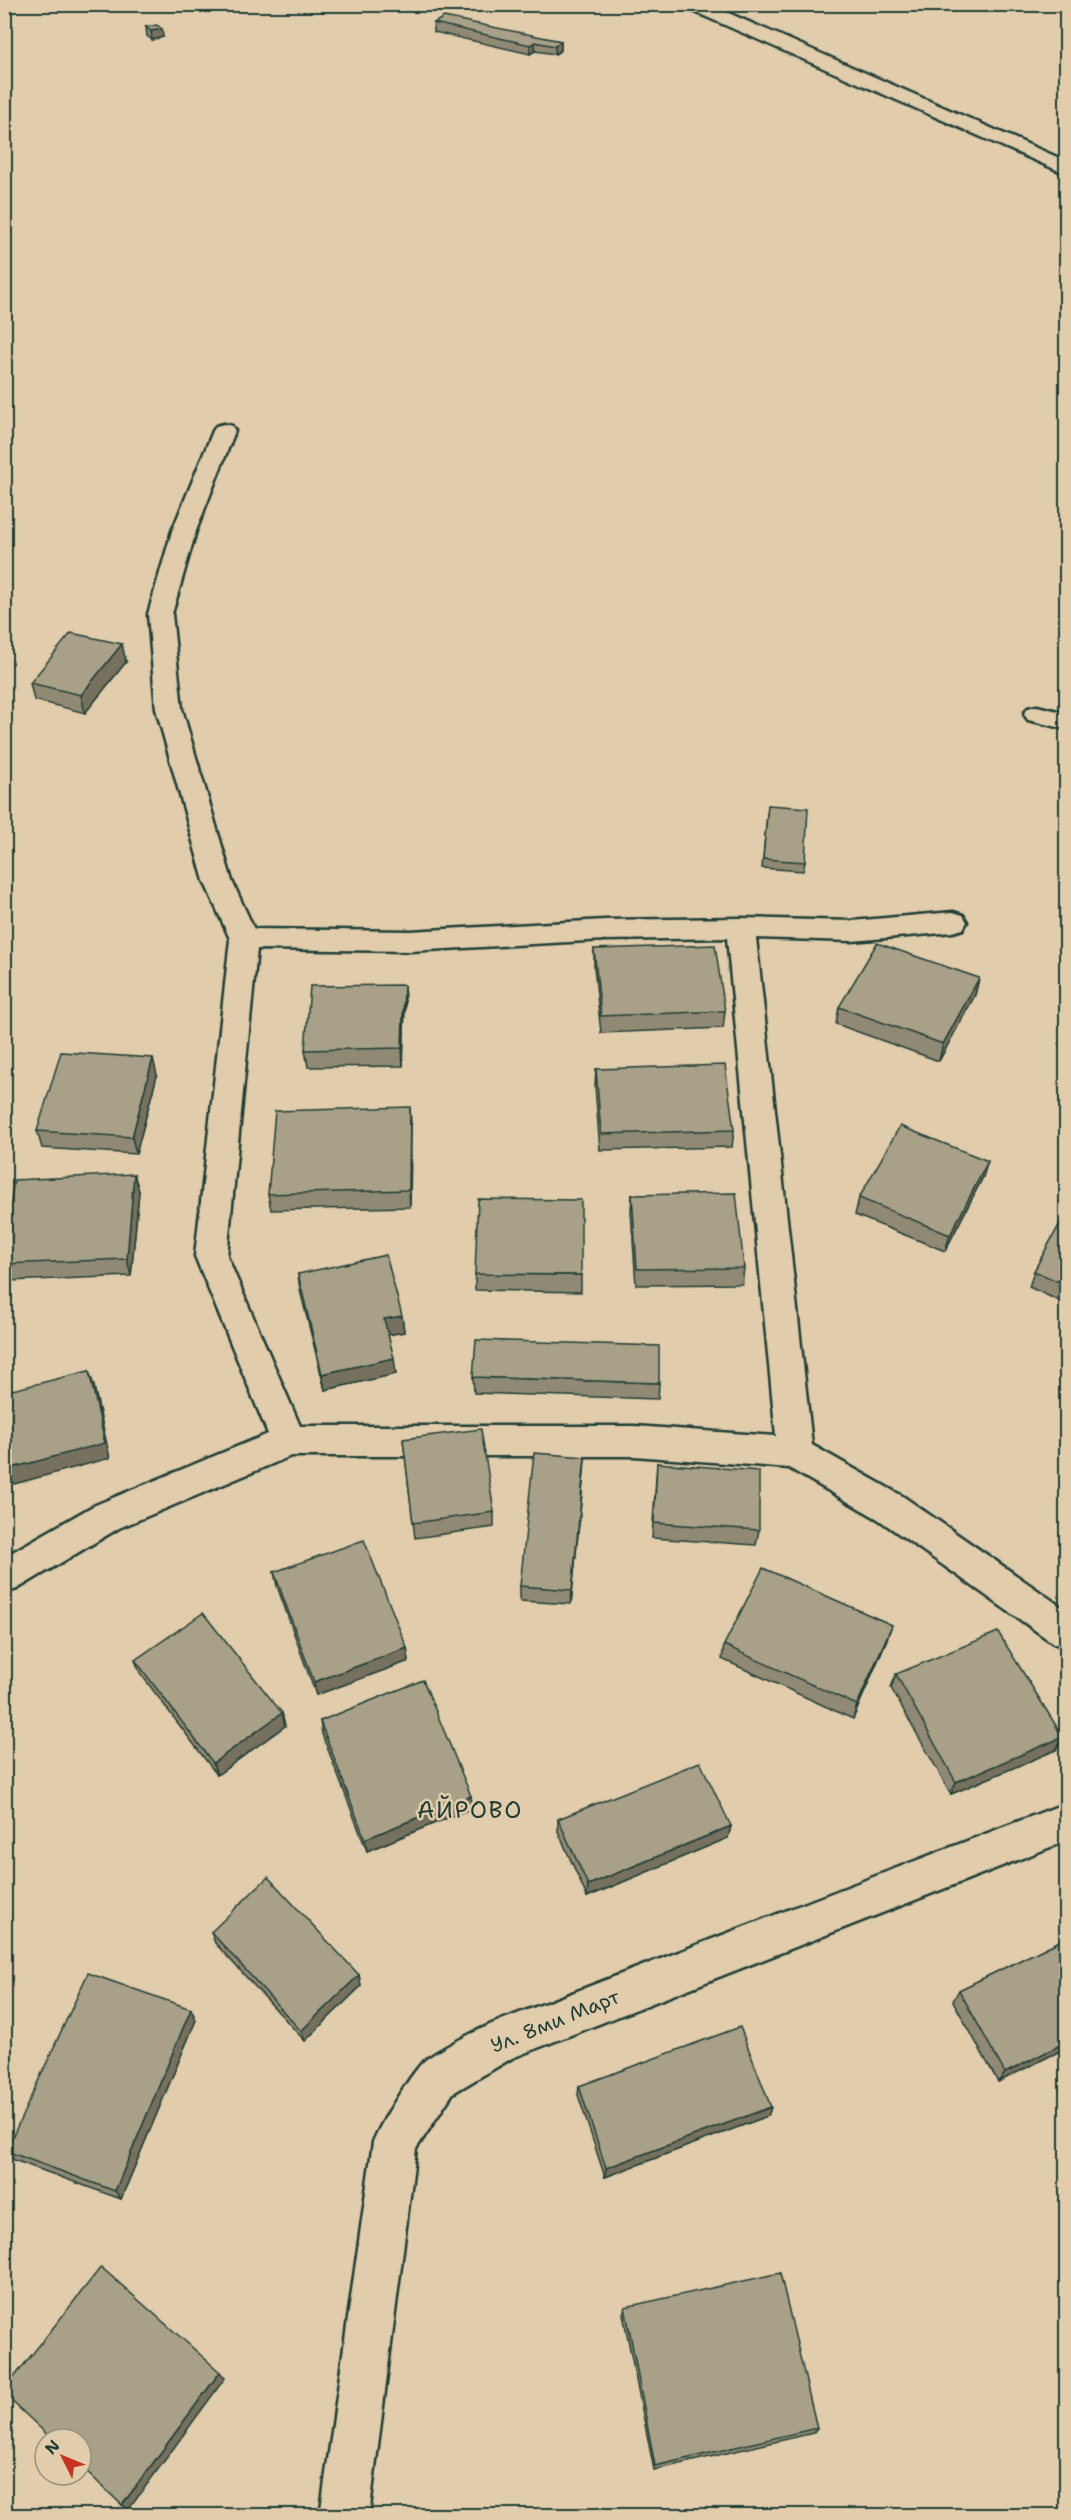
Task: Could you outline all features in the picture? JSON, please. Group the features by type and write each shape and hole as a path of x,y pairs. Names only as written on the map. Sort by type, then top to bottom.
{"street":[{"path":"692,4 1066,168"},
{"path":"224,431 184,531 160,614 169,709 218,881 244,939 211,1256 289,1441"},
{"path":"1037,714 1066,721"},
{"path":"244,939 410,941 605,930 740,928 852,931 953,921"},
{"path":"740,928 795,1453"},
{"path":"4,1577 106,1517 289,1441 634,1441 795,1453 891,1508 1066,1631"},
{"name":"Ул. 8ми Март","path":"344,2516 394,2142 438,2078 498,2042 1066,1822"}],"building":[{"path":"444,17 561,41 555,46 535,42 530,45 434,23"},
{"path":"157,25 162,29 151,31 146,27"},
{"path":"71,633 122,644 81,695 30,683"},
{"path":"768,805 808,808 805,862 763,859"},
{"path":"877,943 979,978 943,1044 839,1007"},
{"path":"715,945 725,1011 601,1016 594,949"},
{"path":"404,985 402,1048 305,1050 310,986"},
{"path":"61,1052 153,1058 132,1137 37,1131"},
{"path":"725,1065 734,1130 601,1134 596,1069"},
{"path":"410,1107 409,1190 268,1194 275,1111"},
{"path":"900,1126 988,1161 950,1235 859,1198"},
{"path":"134,1174 127,1259 4,1264 4,1246 14,1180"},
{"path":"736,1193 744,1268 637,1269 632,1195"},
{"path":"478,1199 581,1200 581,1275 475,1274"},
{"path":"1066,1213 1066,1285 1034,1271"},
{"path":"386,1255 402,1316 384,1319 394,1358 322,1374 298,1274"},
{"path":"476,1340 659,1346 659,1383 473,1377"},
{"path":"89,1371 105,1443 8,1469 4,1449 4,1392"},
{"path":"481,1429 494,1512 413,1523 403,1439"},
{"path":"534,1453 585,1457 572,1590 520,1586"},
{"path":"657,1463 759,1471 759,1530 654,1523"},
{"path":"364,1540 407,1648 314,1682 274,1572"},
{"path":"763,1568 892,1625 857,1705 724,1645"},
{"path":"203,1613 282,1713 213,1763 135,1660"},
{"path":"998,1632 1063,1737 956,1782 896,1674"},
{"path":"423,1680 471,1796 365,1839 320,1721"},
{"path":"700,1762 731,1826 588,1885 558,1819"},
{"path":"268,1877 359,1975 301,2031 211,1932"},
{"path":"1066,1938 1066,2042 1005,2073 959,1990"},
{"path":"88,1973 191,2009 115,2191 6,2151"},
{"path":"740,2027 771,2107 606,2168 579,2086"},
{"path":"101,2267 220,2372 122,2505 93,2477 93,2427 39,2427 4,2394 4,2390"},
{"path":"780,2273 817,2428 655,2466 625,2307"}],"district":[{"name":"АЙРОВО","path":"470,1810"}]}
